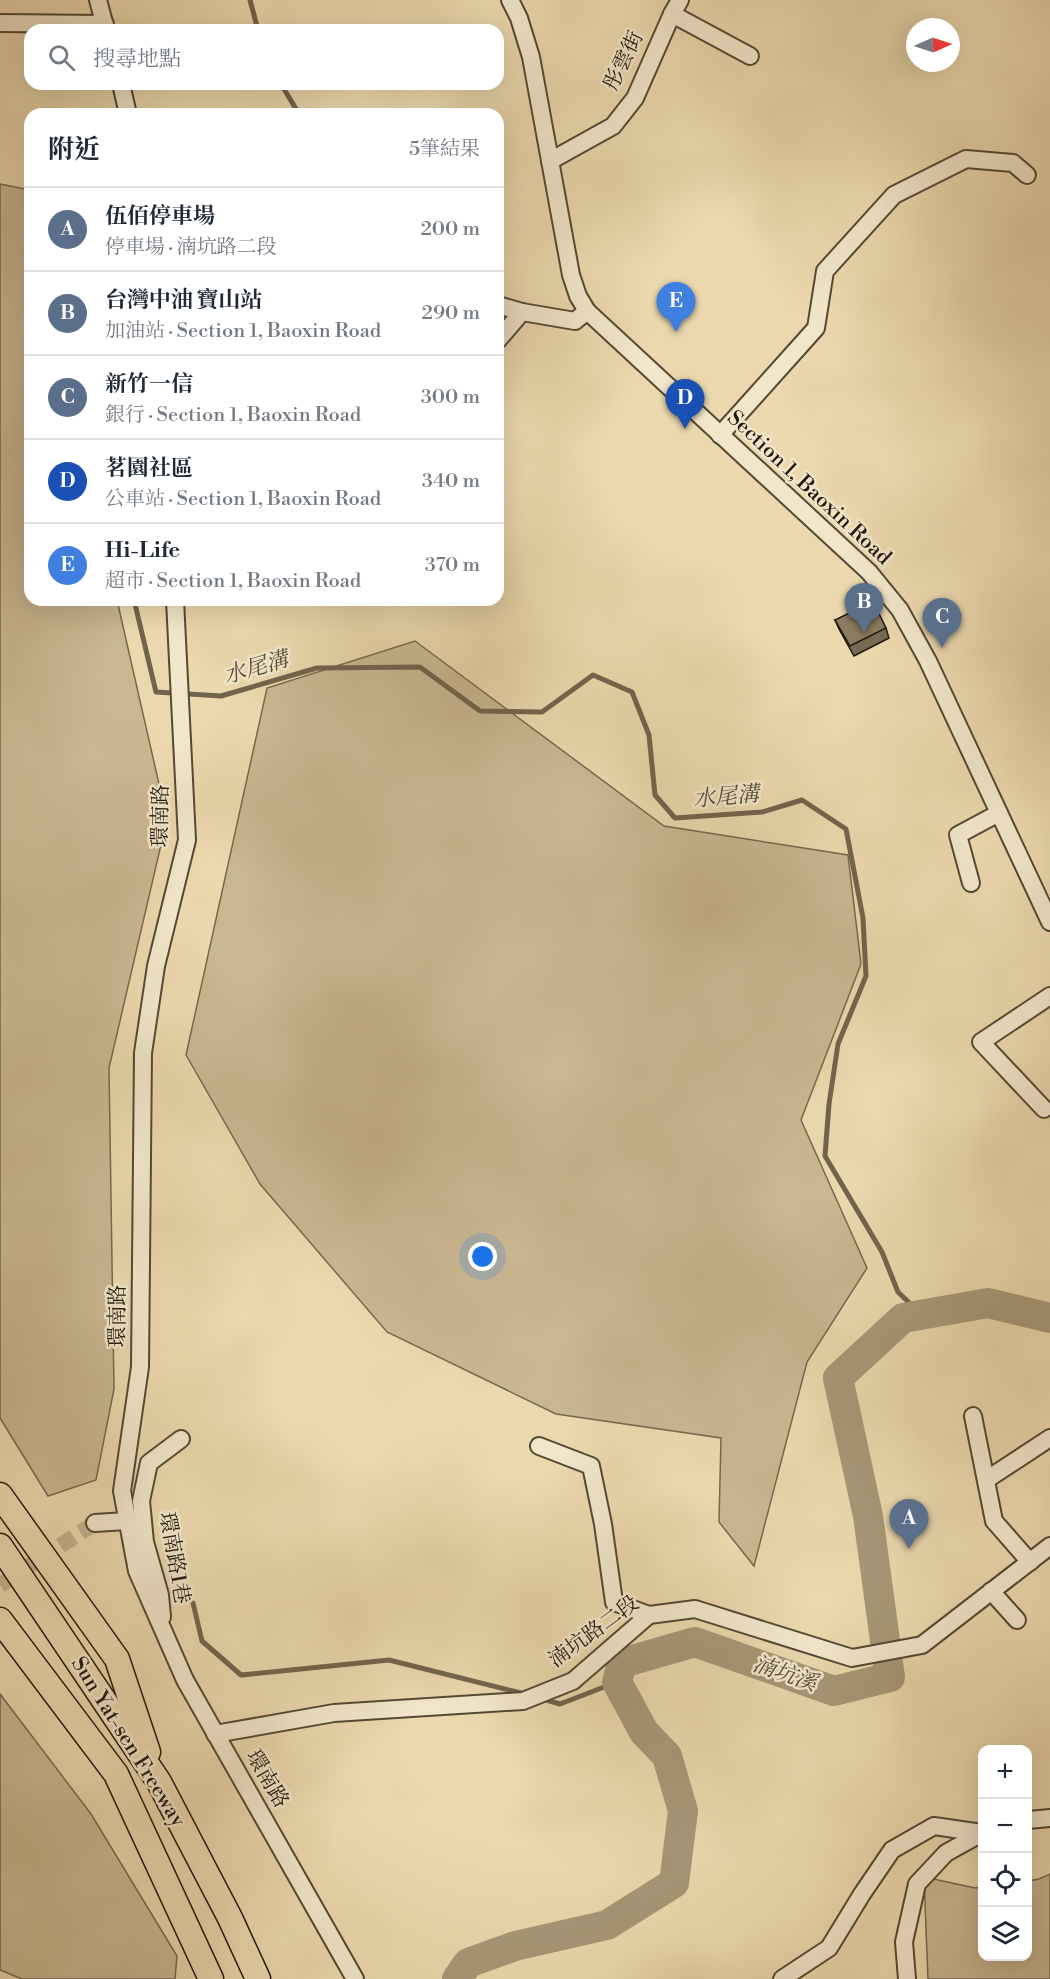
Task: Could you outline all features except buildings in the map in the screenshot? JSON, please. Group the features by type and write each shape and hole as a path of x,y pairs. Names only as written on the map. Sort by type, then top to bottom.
{"highway":[{"path":"0,1496 117,1659 159,1782"},
{"name":"Sun Yat-sen Freeway","path":"0,1546 159,1782 230,1918 258,1979"},
{"name":"Sun Yat-sen Freeway","path":"0,1620 116,1774 211,1979"}],"street":[{"path":"98,0 104,24"},
{"name":"Section 1, Baoxin Road","path":"510,0 519,18 531,57 571,275 578,296 587,311 869,572 900,610 928,661 1050,922"},
{"name":"彤雲街","path":"550,161 613,126 635,98 676,7 750,56"},
{"path":"0,23 26,24"},
{"path":"122,90 127,108"},
{"path":"720,435 816,328 825,271 894,195 966,159 1013,163 1028,175"},
{"path":"504,307 575,321 587,311"},
{"path":"504,333 522,312"},
{"name":"環南路","path":"175,606 187,840 156,966 143,1053 140,1367 122,1491 136,1571 185,1680 355,1979"},
{"path":"971,883 957,835 999,813"},
{"path":"1044,1109 981,1042 1050,996"},
{"path":"973,1416 994,1521 1030,1562"},
{"path":"986,1480 1050,1438"},
{"name":"環南路1巷","path":"162,1630 160,1595 145,1542 141,1501 149,1463 181,1439"},
{"path":"539,1446 591,1466 603,1524 614,1602 650,1615"},
{"path":"94,1523 126,1521"},
{"path":"1017,1620 991,1591 1050,1546"},
{"name":"湳坑路二段","path":"215,1734 334,1713 523,1701 573,1681 650,1615 695,1609 852,1658 922,1645 991,1591"},
{"path":"1032,1820 1050,1818"},
{"path":"782,1979 829,1948 892,1850 934,1826 978,1832"},
{"path":"907,1979 904,1942 917,1884 946,1853 978,1835"}],"shaded area":[{"path":"0,184 24,189 24,606 118,606 167,819 109,1068 114,1389 96,1480 48,1496 0,1418"},
{"path":"415,641 664,826 848,855 861,964 801,1120 867,1268 807,1362 754,1566 719,1522 721,1438 556,1414 387,1332 260,1184 186,1055 267,688"},
{"path":"0,1694 91,1814 177,1956 175,1979 22,1979 0,1970"},
{"path":"1050,1874 1050,1979 928,1979 924,1877 978,1888 978,1961 1032,1961 1032,1880"}],"waterway":[{"name":"水尾溝","path":"250,0 256,24"},
{"name":"水尾溝","path":"285,90 295,108"},
{"name":"水尾溝","path":"135,606 156,692 221,696 317,668 420,667 480,711 542,712 593,675 632,692 649,735 655,795 675,818 762,812 802,800 846,829 863,918 866,976 838,1044 829,1104 825,1156 882,1252 898,1292 922,1315"},
{"name":"湳坑溪","path":"457,1979 468,1963 515,1946 607,1925 674,1883 683,1811 667,1756 644,1732 617,1682 622,1663 695,1642 834,1691 890,1677 868,1516 838,1378 903,1318 988,1303 1050,1318"},
{"path":"193,1603 202,1641 241,1675 389,1660 525,1694"},
{"path":"543,1699 560,1704 617,1682"}],"tunnel":[{"path":"0,1585 95,1523"}],"place":[{"name":"Hi-Life","path":"676,332"},
{"name":"茗園社區","path":"685,429"},
{"name":"台灣中油 寶山站","path":"864,633"},
{"name":"新竹一信","path":"942,648"},
{"name":"伍佰停車場","path":"909,1549"}]}
